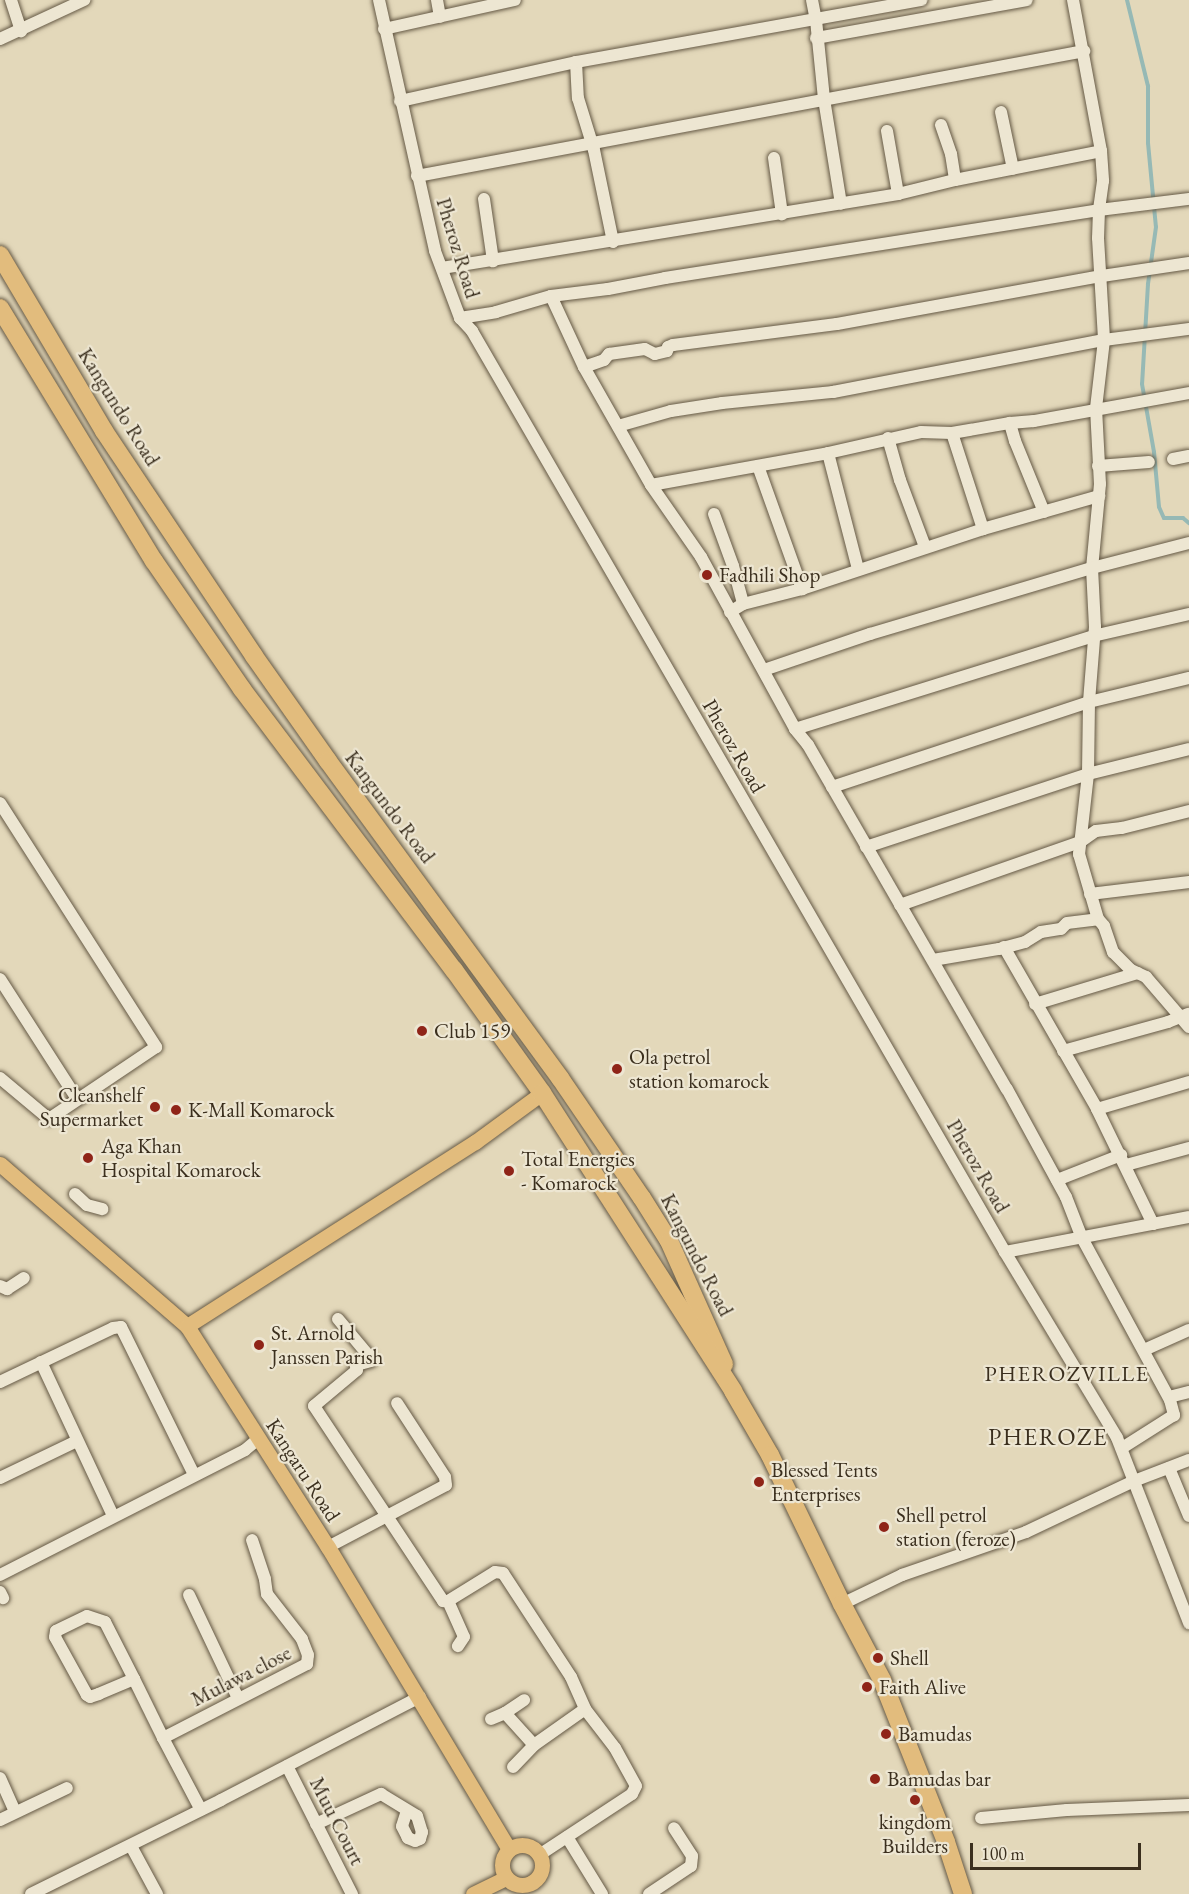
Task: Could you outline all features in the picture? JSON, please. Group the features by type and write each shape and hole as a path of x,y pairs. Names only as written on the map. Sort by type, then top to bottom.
{"highway":[{"name":"Kangundo Road","path":"0,255 104,431 254,656 566,1087 669,1241 720,1351 733,1391"},
{"name":"Kangundo Road","path":"0,308 154,561 242,689 449,963 542,1093 733,1391 770,1455 842,1604 882,1680 946,1842 963,1894"}],"main road":[{"path":"187,1326 475,1142 542,1093"},
{"name":"Kangaru Road","path":"0,1164 187,1326 328,1547 420,1697 509,1849"},
{"path":"522,1845 535,1850 539,1856 541,1868 534,1888 506,1878 502,1860 509,1849 522,1845"},
{"path":"473,1894 506,1878"}],"street":[{"path":"11,0 21,31"},
{"path":"0,39 84,0"},
{"name":"Pheroz Road","path":"379,0 417,176 442,268 460,318 472,330 1005,1252 1122,1448 1189,1623"},
{"path":"437,0 440,17"},
{"path":"384,29 508,0"},
{"path":"812,0 824,99 841,204"},
{"path":"399,101 576,63 921,0"},
{"path":"816,38 1027,0"},
{"path":"1063,1051 1187,1019 1146,977 1137,973 1113,952 1104,926 1098,919 1079,854 1088,774 1093,636 1092,568 1099,496 1096,408 1104,340 1099,210 1103,181 1101,151 1074,0"},
{"path":"417,176 1084,51"},
{"path":"576,63 578,98 592,144 613,242"},
{"path":"1001,112 1013,169"},
{"path":"941,125 951,154 955,180"},
{"path":"887,131 898,195"},
{"path":"442,268 898,195 955,180 1101,151"},
{"path":"774,158 782,214"},
{"path":"484,199 493,261"},
{"path":"460,318 496,312 551,296 608,289 665,278 1099,210 1189,199"},
{"path":"584,367 604,360 609,354 645,349 655,354 667,351 668,347 673,345 837,324 1102,276 1189,264"},
{"path":"551,296 584,367 651,485 701,557 730,612 765,670 795,729 808,745 933,960 1057,1180 1082,1238 1168,1397 1174,1415 1122,1448"},
{"path":"618,426 671,411 722,403 833,392 1104,340 1189,329"},
{"path":"651,485 828,453 921,432 952,433 1034,421 1189,393"},
{"path":"1010,423 1044,512"},
{"path":"952,433 983,529"},
{"path":"888,438 924,547"},
{"path":"828,453 858,569"},
{"path":"1173,459 1189,456"},
{"path":"1098,466 1149,462"},
{"path":"758,466 802,589"},
{"path":"730,612 743,604 802,589 924,547 1099,496"},
{"path":"714,514 733,566 743,604"},
{"path":"765,670 870,634 1092,568 1189,543"},
{"path":"795,729 1093,636 1189,614"},
{"path":"832,787 1089,702 1189,678"},
{"path":"866,847 1088,774 1189,749"},
{"path":"0,803 156,1045 154,1049 47,1119 0,1078"},
{"path":"900,905 1080,842 1096,831 1132,826 1189,811"},
{"path":"1090,894 1189,882"},
{"path":"933,960 1025,942 1041,932 1060,929 1067,923 1098,919"},
{"path":"1004,947 1097,1109 1153,1224"},
{"path":"1035,1004 1137,973"},
{"path":"0,980 77,1099"},
{"path":"1097,1109 1189,1082"},
{"path":"1057,1180 1123,1160 1189,1148"},
{"path":"75,1194 87,1205 102,1209"},
{"path":"1005,1252 1189,1217"},
{"path":"0,1286 7,1289 24,1278"},
{"path":"338,1319 371,1361 356,1365 357,1370 314,1406 442,1599 448,1601 464,1637 458,1646"},
{"path":"0,1382 113,1328 121,1327 194,1475"},
{"path":"1144,1350 1189,1330"},
{"path":"41,1362 113,1516"},
{"path":"1168,1397 1189,1392"},
{"path":"328,1547 446,1485 445,1477 397,1403"},
{"path":"0,1575 245,1450 258,1439"},
{"path":"0,1479 77,1441"},
{"path":"842,1604 902,1575 1026,1532 1134,1481 1189,1460"},
{"path":"1169,1468 1189,1516"},
{"name":"Mulawa close","path":"163,1738 307,1664 309,1658 302,1639 267,1594 265,1579 252,1540"},
{"path":"448,1601 495,1572 502,1572 571,1677 585,1709 615,1748 636,1786 632,1794 539,1856"},
{"path":"189,1595 238,1698"},
{"path":"134,1679 90,1697 55,1637 56,1631 87,1616 105,1622 201,1810"},
{"path":"31,1894 131,1846 420,1697"},
{"path":"491,1719 524,1700"},
{"path":"513,1767 534,1745 585,1709"},
{"path":"505,1713 534,1745"},
{"name":"Muu Court","path":"287,1766 352,1893"},
{"path":"0,1778 15,1812"},
{"path":"0,1820 67,1788"},
{"path":"316,1824 381,1794 407,1811"},
{"path":"981,1818 1078,1809 1189,1805"},
{"path":"649,1894 691,1866 692,1856 674,1828"},
{"path":"567,1837 602,1894"},
{"path":"131,1846 157,1894"}],"waterway":[{"path":"1127,0 1148,86 1148,143 1156,227 1148,284 1142,384 1154,452 1159,507 1164,518 1183,518 1189,523"}],"place":[{"name":"Fadhili Shop","path":"707,575"},
{"name":"Club 159","path":"422,1031"},
{"name":"Ola petrol station komarock","path":"617,1069"},
{"name":"Cleanshelf Supermarket","path":"155,1107"},
{"name":"K-Mall Komarock","path":"176,1110"},
{"name":"Aga Khan Hospital Komarock","path":"88,1158"},
{"name":"Total Energies - Komarock","path":"509,1171"},
{"name":"St. Arnold Janssen Parish","path":"259,1345"},
{"name":"Blessed Tents Enterprises","path":"759,1482"},
{"name":"Shell petrol station (feroze)","path":"884,1527"},
{"name":"Shell","path":"878,1658"},
{"name":"Faith Alive","path":"867,1687"},
{"name":"Bamudas","path":"886,1734"},
{"name":"Bamudas bar","path":"875,1779"},
{"name":"kingdom Builders","path":"915,1800"}],"district":[{"name":"PHEROZVILLE","path":"1067,1374"},
{"name":"PHEROZE","path":"1048,1437"}]}
